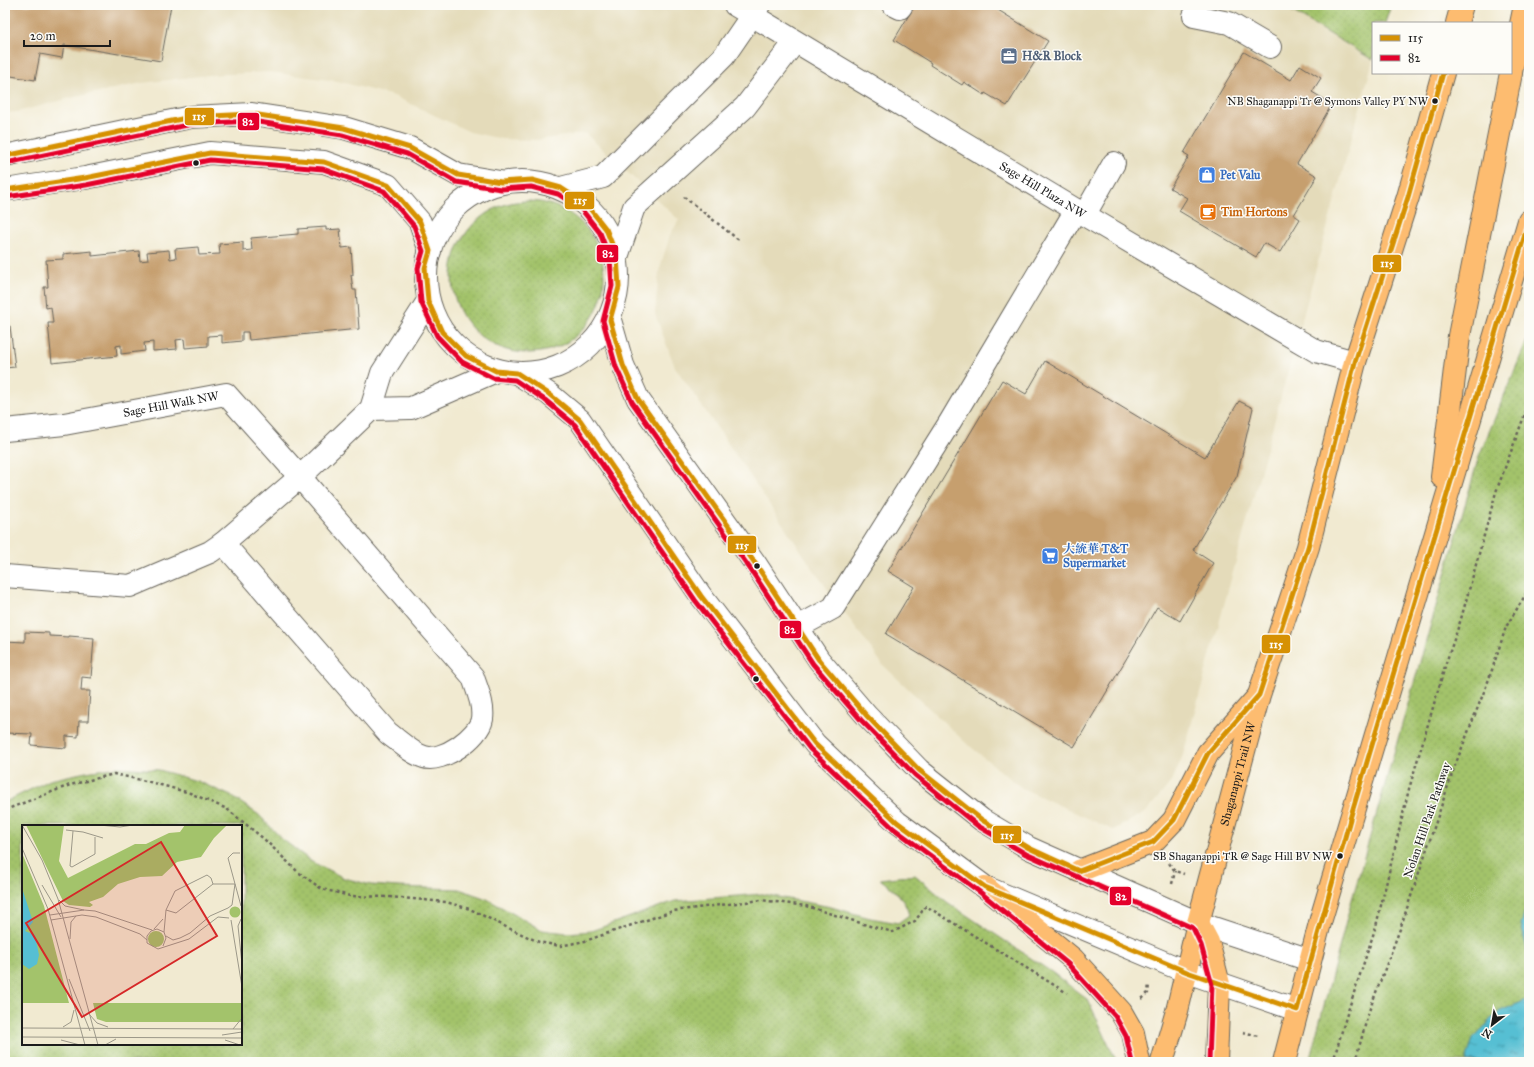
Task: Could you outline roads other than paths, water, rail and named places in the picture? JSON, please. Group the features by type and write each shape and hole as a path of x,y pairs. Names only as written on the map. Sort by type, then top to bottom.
{"main road":[{"path":"1457,22 1462,5"},
{"path":"1512,67 1525,5"},
{"name":"Shaganappi Trail NW","path":"1162,1062 1259,695 1308,547 1355,362 1408,197 1443,74"},
{"path":"1435,536 1459,336 1511,74"},
{"path":"1284,1062 1328,896 1529,221"},
{"path":"1079,871 1153,842 1174,820 1208,753 1259,695"},
{"path":"985,887 1073,959 1121,1012 1133,1033 1139,1062"},
{"path":"1198,923 1208,942 1219,984 1216,1062"}],"street":[{"path":"894,5 900,8 902,5"},
{"path":"561,188 603,177 724,56 749,9"},
{"name":"Sage Hill Plaza NW","path":"749,9 795,42 1316,351 1355,362"},
{"path":"1194,16 1229,23 1270,46"},
{"path":"617,257 634,207 745,107 795,42"},
{"path":"5,156 192,117 252,114 344,128 410,148 458,175 501,182 532,180 561,188 587,205 606,229 617,257 619,287 610,320 590,347 562,366 530,374 506,372 411,408 371,409"},
{"path":"5,190 85,178 210,153 324,162 388,185 420,222 430,251"},
{"path":"798,627 833,608 1080,212 1114,163"},
{"path":"501,182 473,193 450,212 433,238 425,268 428,301 442,332 466,356 506,372 549,394 580,420 700,596 815,744 898,822 985,887 1187,972 1297,1010"},
{"path":"5,576 130,586 210,552 223,543 300,477 371,409 382,373 428,301"},
{"path":"610,320 623,365 638,399 757,566 820,660 866,715 919,770 982,820 1029,848 1198,923 1310,960"},
{"name":"Sage Hill Walk NW","path":"5,430 64,424 226,394 300,477"},
{"path":"223,543 388,733 414,752 426,758 443,756 454,750 470,737 481,720 482,707 473,677 300,477"}],"water":[{"path":"1529,900 1529,952 1527,950 1521,924"},
{"path":"1529,999 1529,1062 1466,1062 1473,1038 1500,1011"}],"place":[{"name":"H&R Block","path":"1009,56"},
{"name":"NB Shaganappi Tr @ Symons Valley PY NW","path":"1435,101"},
{"name":"Pet Valu","path":"1207,175"},
{"name":"Tim Hortons","path":"1208,212"},
{"name":"大統華 T&T Supermarket","path":"1050,556"},
{"name":"SB Shaganappi TR @ Sage Hill BV NW","path":"1340,856"}]}
